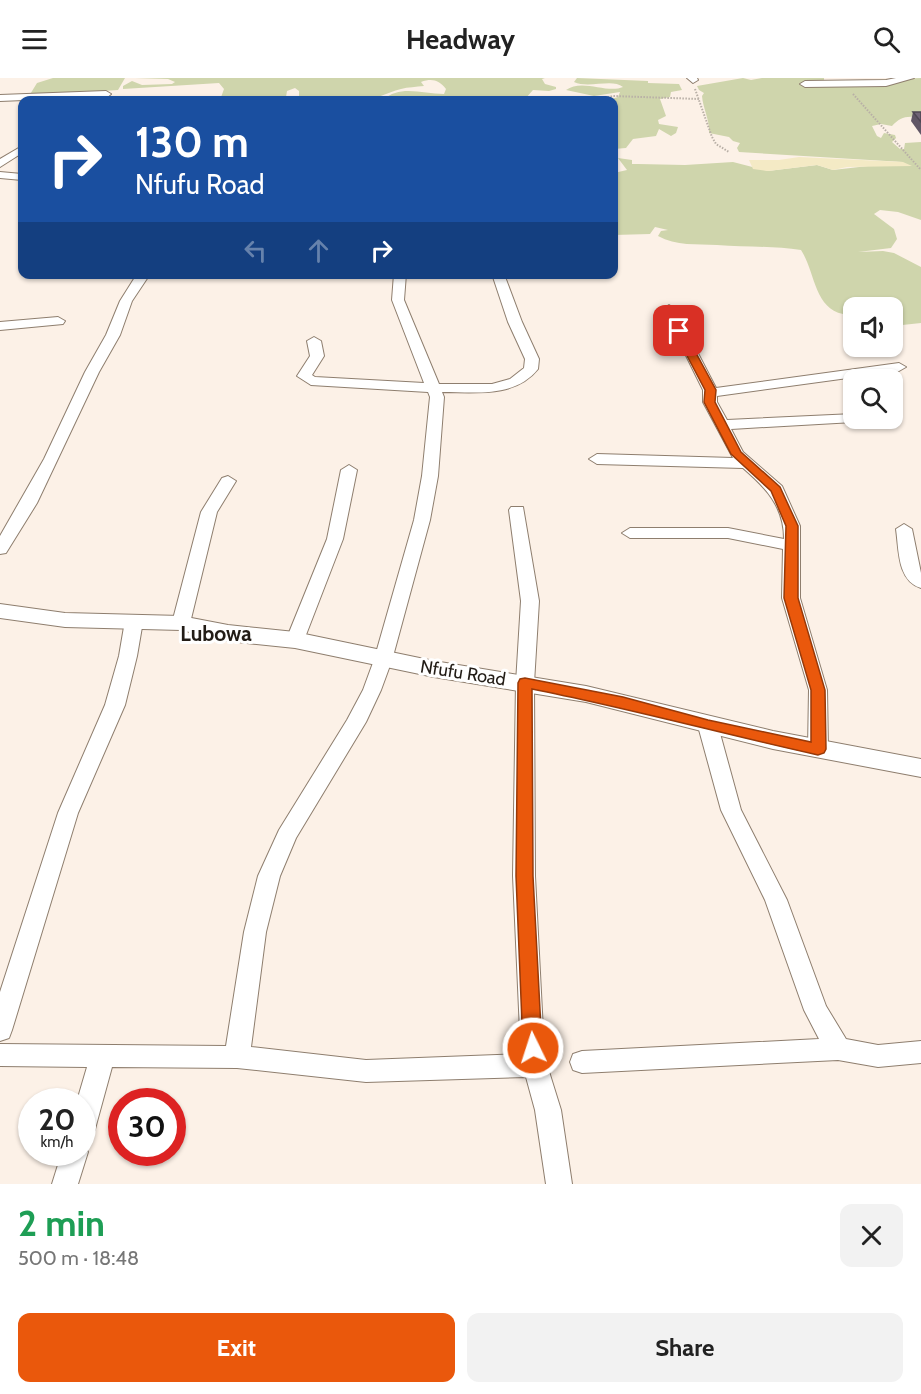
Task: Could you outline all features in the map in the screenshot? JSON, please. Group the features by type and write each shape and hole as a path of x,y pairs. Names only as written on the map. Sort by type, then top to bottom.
{"street":[{"path":"805,84 886,83 909,78"},
{"path":"53,96 106,94 103,96"},
{"path":"0,98 18,97"},
{"path":"0,164 18,152"},
{"path":"0,175 18,177"},
{"path":"0,549 23,513 52,459 92,372 113,336 126,301 141,279"},
{"path":"237,1057 255,932 277,855 356,722 372,690 383,660 422,519 437,410 435,388 398,300 399,279"},
{"path":"314,341 317,356 305,374 308,380 435,388 497,387 516,382 531,369 531,354 515,322 500,279"},
{"path":"669,309 711,393 710,402 736,454 776,489 792,526 791,598 818,690 818,749"},
{"path":"0,326 58,321"},
{"path":"711,393 899,367"},
{"path":"723,424 843,419"},
{"path":"597,459 744,463"},
{"path":"295,640 335,539 349,470"},
{"path":"181,623 209,512 228,481"},
{"path":"517,510 530,601 525,683 524,876 534,1065 548,1110 559,1184"},
{"path":"904,529 912,574 921,582"},
{"path":"630,533 728,533 793,546"},
{"name":"Nfufu Road","path":"0,611 65,620 181,623 228,633 295,640 383,660 525,683 623,702 708,726 921,768"},
{"path":"0,1030 68,813 115,705 128,656 134,621"},
{"path":"708,726 731,810 776,900 816,1010 838,1048"},
{"path":"582,1062 838,1048 878,1056 921,1052"},
{"path":"0,1055 237,1057 366,1071 534,1065"},
{"path":"94,1088 103,1055"},
{"path":"65,1184 71,1166"}],"path":[{"path":"692,79 712,137 716,144 729,152"},
{"path":"845,84 921,170"},
{"path":"618,96 699,99"}],"green space":[{"path":"53,78 125,78 118,90 29,96 37,83"},
{"path":"135,78 545,78 542,79 545,84 556,87 556,89 533,90 528,96 389,96 404,91 444,94 446,89 443,86 429,80 421,82 424,86 404,88 380,96 299,96 299,91 295,88 287,91 286,96 221,96 224,89 219,83 123,89 123,86 132,81 142,85 175,82 168,79"},
{"path":"577,78 679,84 682,90 671,92 670,97 660,99 666,116 658,120 659,124 678,127 676,133 671,136 659,129 656,136 633,139 626,148 618,149 618,97 620,92 594,96 566,90 579,85 610,89 623,87 613,83 580,84 574,82"},
{"path":"743,78 751,80 824,78 824,82 921,78 921,118 908,117 892,126 881,124 872,126 877,136 881,138 884,133 895,135 896,138 892,142 900,149 904,149 905,143 921,142 921,220 898,212 880,210 874,214 894,229 897,239 891,248 858,252 894,253 921,267 921,323 903,325 903,297 843,297 843,314 833,310 826,304 816,288 801,250 679,243 658,236 661,231 668,230 655,227 650,234 618,235 618,172 627,170 618,158 632,160 632,164 685,165 733,162 768,171 817,165 833,170 903,162 739,152 737,148 740,143 729,137 709,133 702,96 704,93 697,86"}],"sand":[{"path":"799,157 903,162 912,166 847,167 833,170 817,165 768,171 753,169 749,160"}],"building":[{"path":"913,112 921,112 921,122"}],"district":[{"name":"Lubowa","path":"216,634"}],"route":[{"path":"533,1048 524,876 525,683 623,702 708,726 818,749 818,690 791,598 794,535 792,526 776,489 736,454 723,424 712,407 709,399 710,390 679,331"}]}
